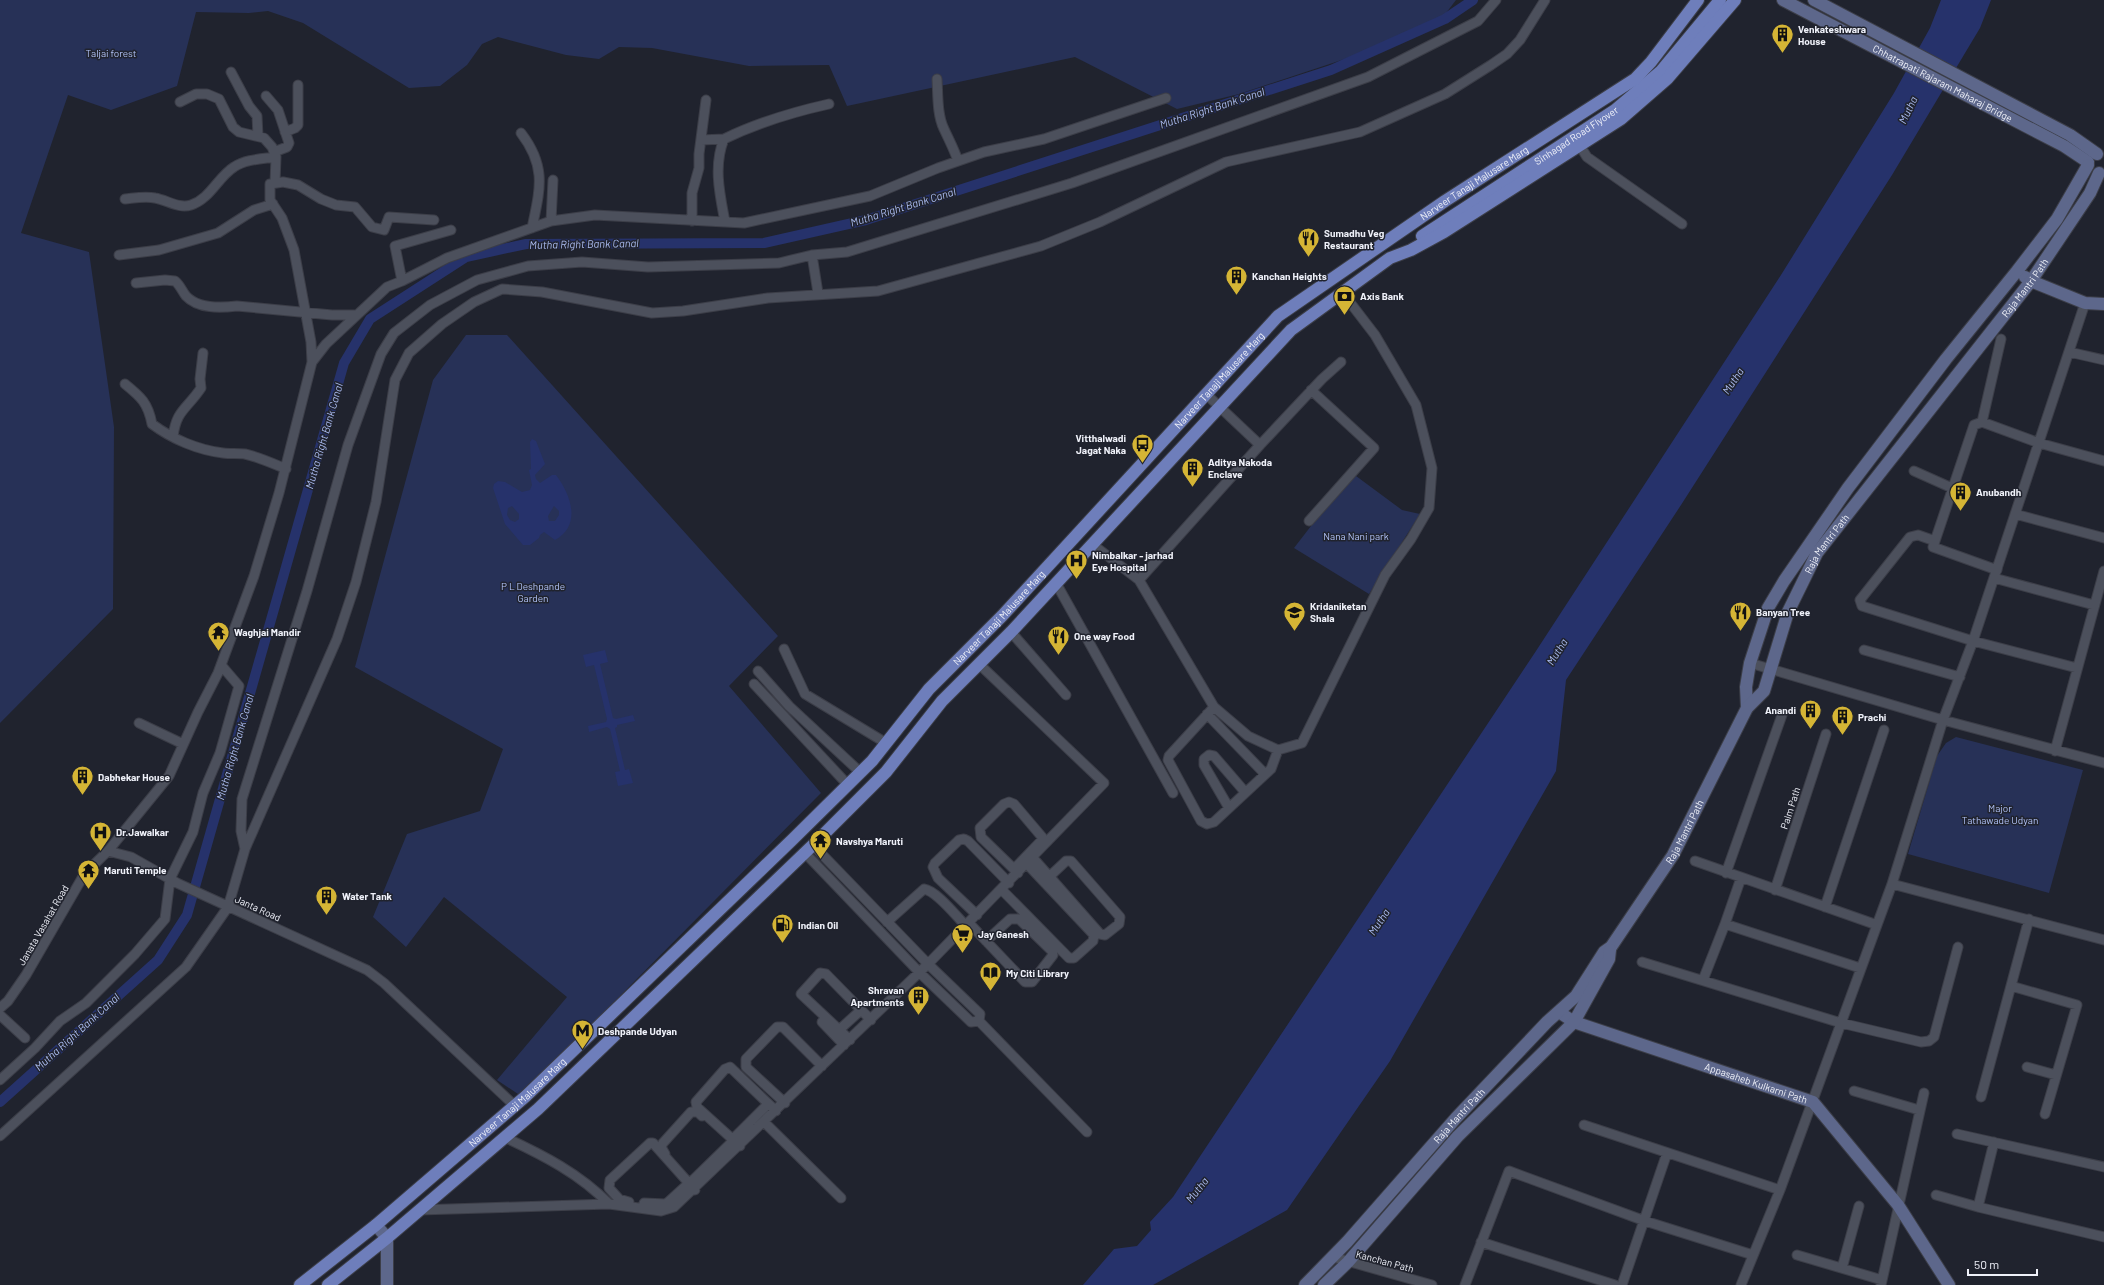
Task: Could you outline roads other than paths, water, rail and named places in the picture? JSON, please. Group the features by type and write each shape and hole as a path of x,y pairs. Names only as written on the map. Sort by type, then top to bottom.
{"main road":[{"name":"Narveer Tanaji Malusare Marg","path":"300,1285 376,1225 515,1106 801,832 848,785 886,743 929,690 1002,616 1278,316 1445,201 1634,79 1651,62 1698,0"},
{"name":"Sinhagad Road Flyover","path":"1569,140 1615,110 1661,70 1720,0"},
{"name":"Narveer Tanaji Malusare Marg","path":"1390,258 1411,250 1444,232 1621,119 1645,100 1710,31 1735,0"},
{"name":"Chhatrapati Rajaram Maharaj Bridge","path":"1783,0 1821,18 2064,146 2088,163 2092,171 2102,172"},
{"name":"Chhatrapati Rajaram Maharaj Bridge","path":"1814,0 2070,135 2101,153"},
{"name":"Narveer Tanaji Malusare Marg","path":"328,1285 387,1238 538,1109 805,853 886,772 942,701 1011,632 1291,330 1390,258 1569,140"},
{"path":"1747,708 1746,687 1750,663 1768,608 1784,580 1848,488 1946,359 2018,271 2057,219 2091,156 2101,153"},
{"name":"Raja Mantri Path","path":"1324,1285 1348,1262 1458,1136 1574,1022 1608,958 1611,947 1673,855 1747,708 1764,691 1788,612 1817,553 2031,281 2090,194 2102,172"},
{"path":"2018,271 2031,281 2085,304 2104,304"},
{"path":"801,832 813,845"},
{"path":"792,840 805,853"},
{"name":"Raja Mantri Path","path":"1305,1285 1333,1257 1456,1118 1576,996 1604,952 1611,947"},
{"name":"Appasaheb Kulkarni Path","path":"1559,1012 1574,1022 1813,1102 1898,1205 1949,1285"},
{"path":"376,1225 387,1238 387,1285"}],"street":[{"path":"245,849 241,831 242,799 307,592 348,445 382,354 394,333 430,305 477,280 528,266 582,262 648,267 779,263 812,255 847,252 1072,183 1368,77 1478,21 1496,0"},
{"path":"0,1136 186,967 225,905 245,849 337,640 356,582 376,502 395,380 409,353 448,320 474,302 502,289 542,292 652,313 683,311 768,298 818,293 878,290 1041,246 1100,222 1226,162 1313,144 1374,127 1444,94 1492,66 1520,40 1545,0"},
{"path":"231,72 249,106 257,116 258,136"},
{"path":"937,79 938,100 943,128 953,144 958,161"},
{"path":"285,132 295,128 298,125 298,85"},
{"path":"180,102 196,94 207,94 219,99 233,127 239,132 264,138 272,147 275,155 275,183"},
{"path":"125,199 144,197 157,198 180,206 189,206 200,201 234,167 250,161 275,155 287,147 289,143 278,110 266,96"},
{"path":"312,362 326,344 387,287 447,258 551,221 595,215 744,223 870,196 984,152 1044,139 1166,98"},
{"path":"692,221 692,193 699,168 706,100"},
{"path":"701,140 724,139 740,131 798,111 829,104"},
{"path":"521,133 535,154 538,168 538,195 532,228"},
{"path":"724,139 719,151 718,163 725,222"},
{"path":"1580,146 1587,157 1682,224"},
{"path":"551,221 554,180"},
{"path":"312,362 311,342 294,250 282,218 270,200 270,184 298,185 321,199 336,205 355,207 372,227 384,230 390,217 434,220"},
{"path":"119,255 159,250 218,233 254,210 273,204"},
{"path":"402,281 395,246 451,230"},
{"path":"812,255 818,293"},
{"path":"136,283 165,280 175,281 192,301 201,305 224,307 236,306 332,315 357,315"},
{"path":"1210,710 1248,736 1278,750 1302,743 1385,575 1411,539 1429,508 1432,468 1416,405 1375,335 1342,292"},
{"path":"2085,304 2068,352 2039,443 1997,570 1933,546 1974,425 1982,422 2039,443 2103,458"},
{"path":"1982,422 2001,339"},
{"path":"2068,352 2104,360"},
{"path":"173,437 174,426 179,414 190,404 201,388 200,379 203,353"},
{"name":"Janata Vasahat Road","path":"0,1008 26,975 85,873 108,851 169,776 221,665 254,576 286,468 312,362"},
{"path":"1139,580 1260,445 1311,390 1341,362"},
{"path":"125,384 142,399 150,411 152,424 173,437 195,447 222,453 243,454 263,459 286,468"},
{"path":"1309,521 1374,448 1311,390"},
{"path":"1206,394 1260,445"},
{"path":"1914,471 1952,488"},
{"path":"2015,514 2104,538"},
{"path":"1935,541 1918,535 1910,537 1860,600 1862,606 1973,641 2077,668"},
{"path":"1092,544 1139,580 1210,710 1265,774"},
{"path":"1741,1285 1780,1190 1892,884 1943,720 1973,641 1999,564"},
{"path":"2055,751 2094,605 2101,595 2104,571"},
{"path":"1994,578 2094,605"},
{"path":"1056,583 1173,793"},
{"path":"1011,632 1066,695"},
{"path":"784,649 805,694 886,743"},
{"path":"1864,650 1960,677"},
{"path":"1750,663 1943,720 2104,763"},
{"path":"979,664 1104,784 1030,861 1016,871"},
{"path":"0,1080 35,1048 60,1022 86,1003 152,936 165,919 173,881 193,832 203,793 220,752 239,686 221,665"},
{"path":"758,671 789,706 860,772"},
{"path":"754,684 848,785"},
{"path":"1210,710 1169,756 1168,760 1201,821 1207,824 1214,822 1265,774 1275,762 1278,750"},
{"path":"1726,873 1782,715"},
{"path":"139,723 183,744"},
{"path":"1825,907 1884,730"},
{"name":"Palm Path","path":"1775,890 1826,734"},
{"path":"1229,808 1204,765 1204,759 1209,755 1214,756 1245,792"},
{"path":"419,1210 609,1204 662,1211 674,1207 735,1145 785,1104 920,973 1009,883 1016,871 1042,840 1042,837 1014,804 1009,802 1004,804 980,828 979,832 981,837 1016,871"},
{"path":"977,915 938,878 933,867 935,863 959,840 964,839 968,841 1009,883"},
{"path":"813,845 928,964 980,1014 979,1021"},
{"path":"108,851 131,857 173,881"},
{"path":"805,853 920,973 971,1022 979,1021"},
{"path":"1030,861 1050,876 1100,934 1106,935 1119,924 1120,917 1071,861 1066,861 1050,876"},
{"path":"1002,890 1069,958 1074,958 1093,941 1094,935 1030,861"},
{"path":"1695,861 1877,925"},
{"path":"1703,980 1725,924 1740,878"},
{"name":"Janta Road","path":"173,881 367,970 384,983 515,1106"},
{"path":"1892,884 2104,940"},
{"path":"887,922 924,889 928,890 938,898 986,941 1025,982 1032,982 1053,956 1052,951 1019,919 1015,918 1010,919 986,941"},
{"path":"1981,1097 2029,919"},
{"path":"1725,924 1860,968"},
{"path":"1642,962 1841,1023 1921,1042 1929,1041 1934,1037 1958,947"},
{"path":"847,1043 839,1030 801,994 820,973 826,974 871,1020"},
{"path":"2011,986 2077,1005 2045,1114"},
{"path":"803,1003 847,1043"},
{"path":"839,1030 861,1010"},
{"path":"0,1015 25,1038"},
{"path":"979,1021 1087,1132"},
{"path":"784,1023 824,1065"},
{"path":"785,1104 746,1067 745,1063 746,1059 777,1027 783,1027 824,1065"},
{"path":"735,1145 697,1106 696,1102 725,1069 730,1067 776,1111"},
{"path":"2027,1068 2056,1075"},
{"path":"1854,1090 1919,1110"},
{"path":"1797,1255 1842,1268 1881,1282 1924,1093"},
{"path":"735,1145 768,1104"},
{"path":"693,1186 663,1152 662,1147 663,1143 691,1112 698,1112 735,1145"},
{"path":"764,1122 841,1198"},
{"path":"1584,1125 1780,1190"},
{"path":"1957,1134 2104,1166"},
{"path":"504,1137 576,1175 591,1186 609,1204"},
{"path":"1978,1207 1994,1142"},
{"path":"650,1143 654,1143 693,1186 672,1201 661,1204 621,1201 609,1188 609,1184 615,1175 650,1143"},
{"path":"1622,1285 1645,1221 1667,1152"},
{"path":"1465,1285 1509,1171 1645,1221 1754,1255"},
{"path":"1936,1195 1978,1207 2104,1237"},
{"path":"1842,1268 1859,1206"},
{"path":"1481,1242 1615,1285"},
{"name":"Kanchan Path","path":"1333,1257 1413,1282 1432,1285"}],"water":[{"name":"Mutha","path":"1941,0 1991,0 1980,28 1892,175 1681,505 1566,680 1556,771 1390,1061 1287,1210 1153,1285 1083,1285 1114,1249 1137,1246 1151,1230 1150,1222 1173,1197 1536,651 1781,275 1894,93 1930,28"},
{"path":"532,439 536,441 545,464 535,475 536,479 540,483 552,475 556,475 566,491 571,509 571,518 569,526 563,534 555,540 544,532 530,545 523,545 505,524 493,488 494,484 498,481 505,482 522,492 530,490 532,485 529,470 531,469 530,442","holes":["512,506 519,514 519,519 515,522 510,520 507,515 508,508","554,506 559,511 559,515 555,521 549,521 548,516"]},
{"path":"605,650 608,662 600,664 613,718 616,719 633,715 635,721 617,725 615,728 625,770 629,769 633,783 618,786 615,772 620,771 610,729 607,727 589,732 588,726 606,722 607,719 594,665 586,667 583,655"}],"waterway":[{"name":"Mutha Right Bank Canal","path":"0,1102 158,960 187,915 344,363 370,319 466,257 526,244 764,243 866,220 1331,70 1445,19 1473,0"}],"place":[{"name":"Venkateshwara House","path":"1782,54"},
{"name":"Sumadhu Veg Restaurant","path":"1308,258"},
{"name":"Kanchan Heights","path":"1237,296"},
{"name":"Axis Bank","path":"1345,316"},
{"name":"Vitthalwadi Jagat Naka","path":"1142,464"},
{"name":"Aditya Nakoda Enclave","path":"1193,488"},
{"name":"Anubandh","path":"1960,512"},
{"name":"Nimbalkar - jarhad Eye Hospital","path":"1076,580"},
{"name":"Kridaniketan Shala","path":"1295,632"},
{"name":"Banyan Tree","path":"1741,632"},
{"name":"Waghjai Mandir","path":"218,652"},
{"name":"One way Food","path":"1058,656"},
{"name":"Anandi","path":"1811,730"},
{"name":"Prachi","path":"1843,736"},
{"name":"Dabhekar House","path":"83,796"},
{"name":"Dr.Jawalkar","path":"100,852"},
{"name":"Navshya Maruti","path":"820,860"},
{"name":"Maruti Temple","path":"88,890"},
{"name":"Water Tank","path":"326,916"},
{"name":"Indian Oil","path":"782,944"},
{"name":"Jay Ganesh","path":"962,954"},
{"name":"My Citi Library","path":"990,992"},
{"name":"Shravan Apartments","path":"919,1016"},
{"name":"Deshpande Udyan","path":"582,1050"}],"park label":[{"name":"Taljai forest","path":"111,53"},
{"name":"Nana Nani park","path":"1356,536"},
{"name":"P L Deshpande Garden","path":"533,592"},
{"name":"Major Tathawade Udyan","path":"2000,814"}]}
